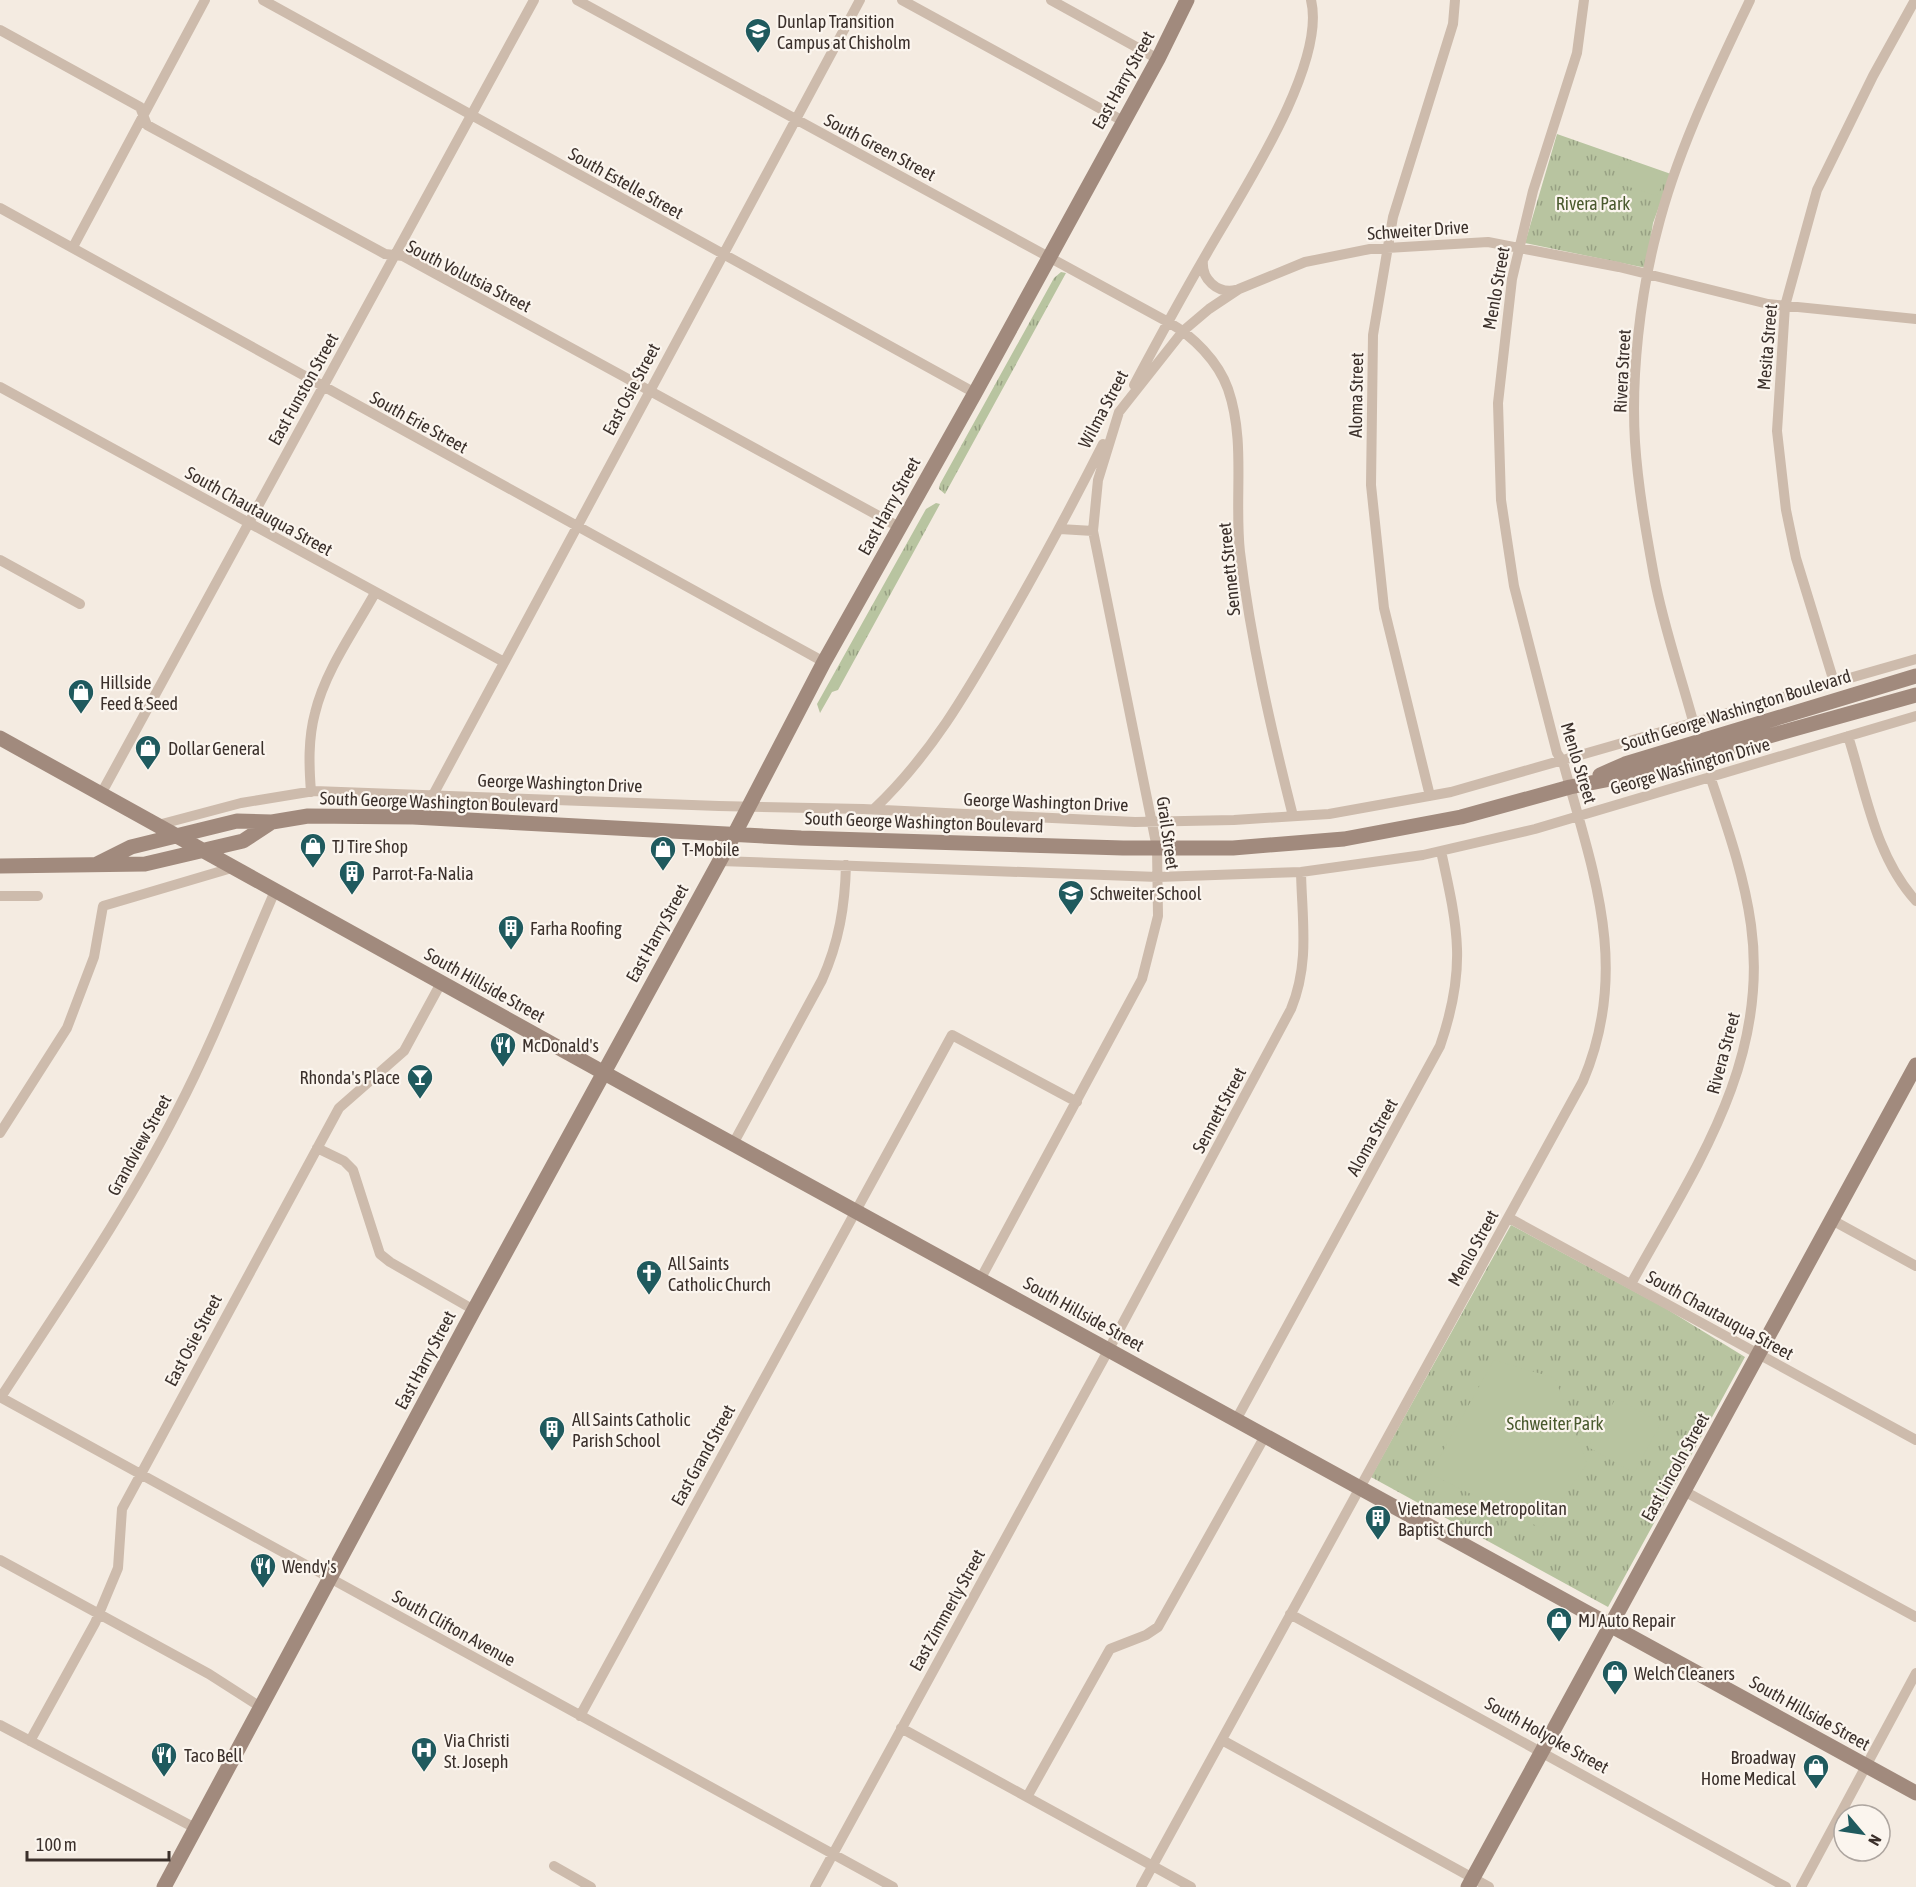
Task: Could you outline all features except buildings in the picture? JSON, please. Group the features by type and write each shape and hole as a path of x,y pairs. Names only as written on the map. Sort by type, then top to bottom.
{"main road":[{"name":"East Harry Street","path":"165,1887 474,1310 720,861 824,662 975,393 1158,59 1187,0"},
{"name":"South George Washington Boulevard","path":"1570,787 1625,764 1916,676"},
{"name":"South George Washington Boulevard","path":"98,864 130,847 237,821 272,822 308,816 413,817 801,838 1157,848 1233,848 1344,839 1461,817 1570,787 1626,776 1916,695"},
{"path":"0,738 101,794"},
{"name":"South Hillside Street","path":"101,794 604,1073 1916,1793"},
{"name":"South George Washington Boulevard","path":"0,866 145,864 243,841 272,822"},
{"name":"East Lincoln Street","path":"1471,1883 1832,1220 1911,1087 1916,1065"}],"street":[{"path":"73,247 206,0"},
{"name":"South Estelle Street","path":"263,0 975,393"},
{"name":"East Funston Street","path":"101,794 534,0"},
{"name":"South Green Street","path":"577,0 1168,322"},
{"name":"East Osie Street","path":"433,795 575,526 860,0"},
{"path":"902,0 1123,121"},
{"path":"1050,0 1158,59"},
{"name":"Wilma Street","path":"874,809 909,774 950,722 1060,528 1119,412 1276,130 1307,57 1314,19 1311,0"},
{"name":"Aloma Street","path":"1430,796 1384,608 1371,485 1373,335 1393,217 1453,24 1455,0"},
{"name":"Menlo Street","path":"1141,1887 1583,1081 1602,1018 1606,986 1606,935 1600,896 1563,762 1557,753 1514,586 1501,500 1498,403 1507,306 1533,191 1577,53 1584,0"},
{"name":"Rivera Street","path":"1693,721 1654,579 1635,441 1636,350 1657,230 1668,195 1708,89 1750,0"},
{"name":"Mesita Street","path":"1834,682 1796,558 1786,510 1777,431 1785,306 1817,190 1873,76 1915,0"},
{"name":"South Volutsia Street","path":"0,30 140,107 147,125 385,254 403,256 899,527"},
{"name":"South Erie Street","path":"0,208 824,662"},
{"name":"Schweiter Drive","path":"1119,412 1183,331 1209,309 1239,289 1305,262 1388,248 1488,242 1648,274 1785,306 1916,319"},
{"path":"1204,258 1203,271 1211,284 1224,291 1239,289"},
{"name":"Sennett Street","path":"1168,322 1183,331 1223,375 1235,416 1242,562 1259,678 1293,816"},
{"name":"South Chautauqua Street","path":"0,387 504,662"},
{"name":"Grail Street","path":"981,1278 1142,979 1158,916 1157,848 1093,531 1098,480 1119,412"},
{"path":"1060,528 1093,531"},
{"path":"0,560 80,604"},
{"path":"311,792 308,761 315,713 331,675 375,593"},
{"name":"George Washington Drive","path":"158,825 241,803 311,792 874,809 1152,822 1329,814 1430,796 1563,762 1693,721 1916,659"},
{"name":"George Washington Drive","path":"720,861 1158,877 1301,872 1441,851 1535,830 1916,716"},
{"path":"1848,736 1883,850 1897,875 1916,901"},
{"name":"Rivera Street","path":"1631,1284 1711,1139 1729,1100 1749,1030 1754,982 1750,924 1739,869 1710,776"},
{"name":"Aloma Street","path":"1236,1420 1440,1046 1449,1019 1459,958 1456,920 1441,851"},
{"path":"733,1144 835,952 845,902 846,865"},
{"path":"0,1133 67,1028 94,957 103,906 235,867"},
{"name":"Sennett Street","path":"1109,1349 1249,1090 1300,988 1305,950 1301,872"},
{"name":"Grandview Street","path":"0,1397 111,1230 177,1111 217,1027 275,891"},
{"path":"0,896 38,896"},
{"name":"East Osie Street","path":"30,1741 99,1614 118,1568 122,1509 139,1473 339,1108 404,1051 441,983"},
{"name":"East Grand Street","path":"580,1716 952,1035 1077,1102"},
{"path":"317,1148 344,1161 353,1170 380,1254 474,1310"},
{"name":"South Chautauqua Street","path":"1509,1218 1916,1440"},
{"path":"1832,1220 1916,1266"},
{"name":"East Zimmerly Street","path":"814,1887 1109,1349"},
{"name":"South Clifton Avenue","path":"0,1397 893,1887"},
{"path":"1027,1797 1110,1649 1146,1635 1158,1627 1265,1436"},
{"path":"1684,1491 1916,1617"},
{"path":"0,1560 209,1674 262,1707"},
{"name":"South Holyoke Street","path":"1290,1614 1786,1887"},
{"path":"1801,1887 1916,1673"},
{"path":"0,1725 197,1829"},
{"path":"901,1728 1191,1887"},
{"path":"1221,1740 1471,1883 1489,1887"},
{"path":"554,1866 591,1887"}],"green space":[{"name":"Rivera Park","path":"1557,134 1671,174 1653,223 1646,268 1525,243"},
{"path":"1621,160 1667,174 1657,196 1614,182"},
{"path":"1061,272 1066,273 945,494 939,489 940,484 1054,278"},
{"path":"936,503 940,504 838,690 832,692 820,713 817,704 926,509"},
{"name":"Schweiter Park","path":"1511,1225 1665,1308 1745,1357 1608,1607 1371,1477"},
{"path":"1494,1360 1555,1378 1587,1464 1541,1528 1430,1474"},
{"path":"1616,1398 1661,1423 1634,1473 1588,1447"}],"place":[{"name":"Dunlap Transition Campus at Chisholm","path":"758,54"},
{"name":"Hillside Feed & Seed","path":"81,715"},
{"name":"Dollar General","path":"148,771"},
{"name":"TJ Tire Shop","path":"313,869"},
{"name":"T-Mobile","path":"663,872"},
{"name":"Parrot-Fa-Nalia","path":"352,896"},
{"name":"Schweiter School","path":"1071,916"},
{"name":"Farha Roofing","path":"511,951"},
{"name":"McDonald's","path":"503,1068"},
{"name":"Rhonda's Place","path":"420,1100"},
{"name":"All Saints Catholic Church","path":"649,1296"},
{"name":"All Saints Catholic Parish School","path":"552,1452"},
{"name":"Vietnamese Metropolitan Baptist Church","path":"1378,1541"},
{"name":"Wendy's","path":"263,1589"},
{"name":"MJ Auto Repair","path":"1559,1643"},
{"name":"Welch Cleaners","path":"1615,1696"},
{"name":"Via Christi St. Joseph","path":"424,1773"},
{"name":"Taco Bell","path":"164,1778"},
{"name":"Broadway Home Medical","path":"1816,1790"}]}
